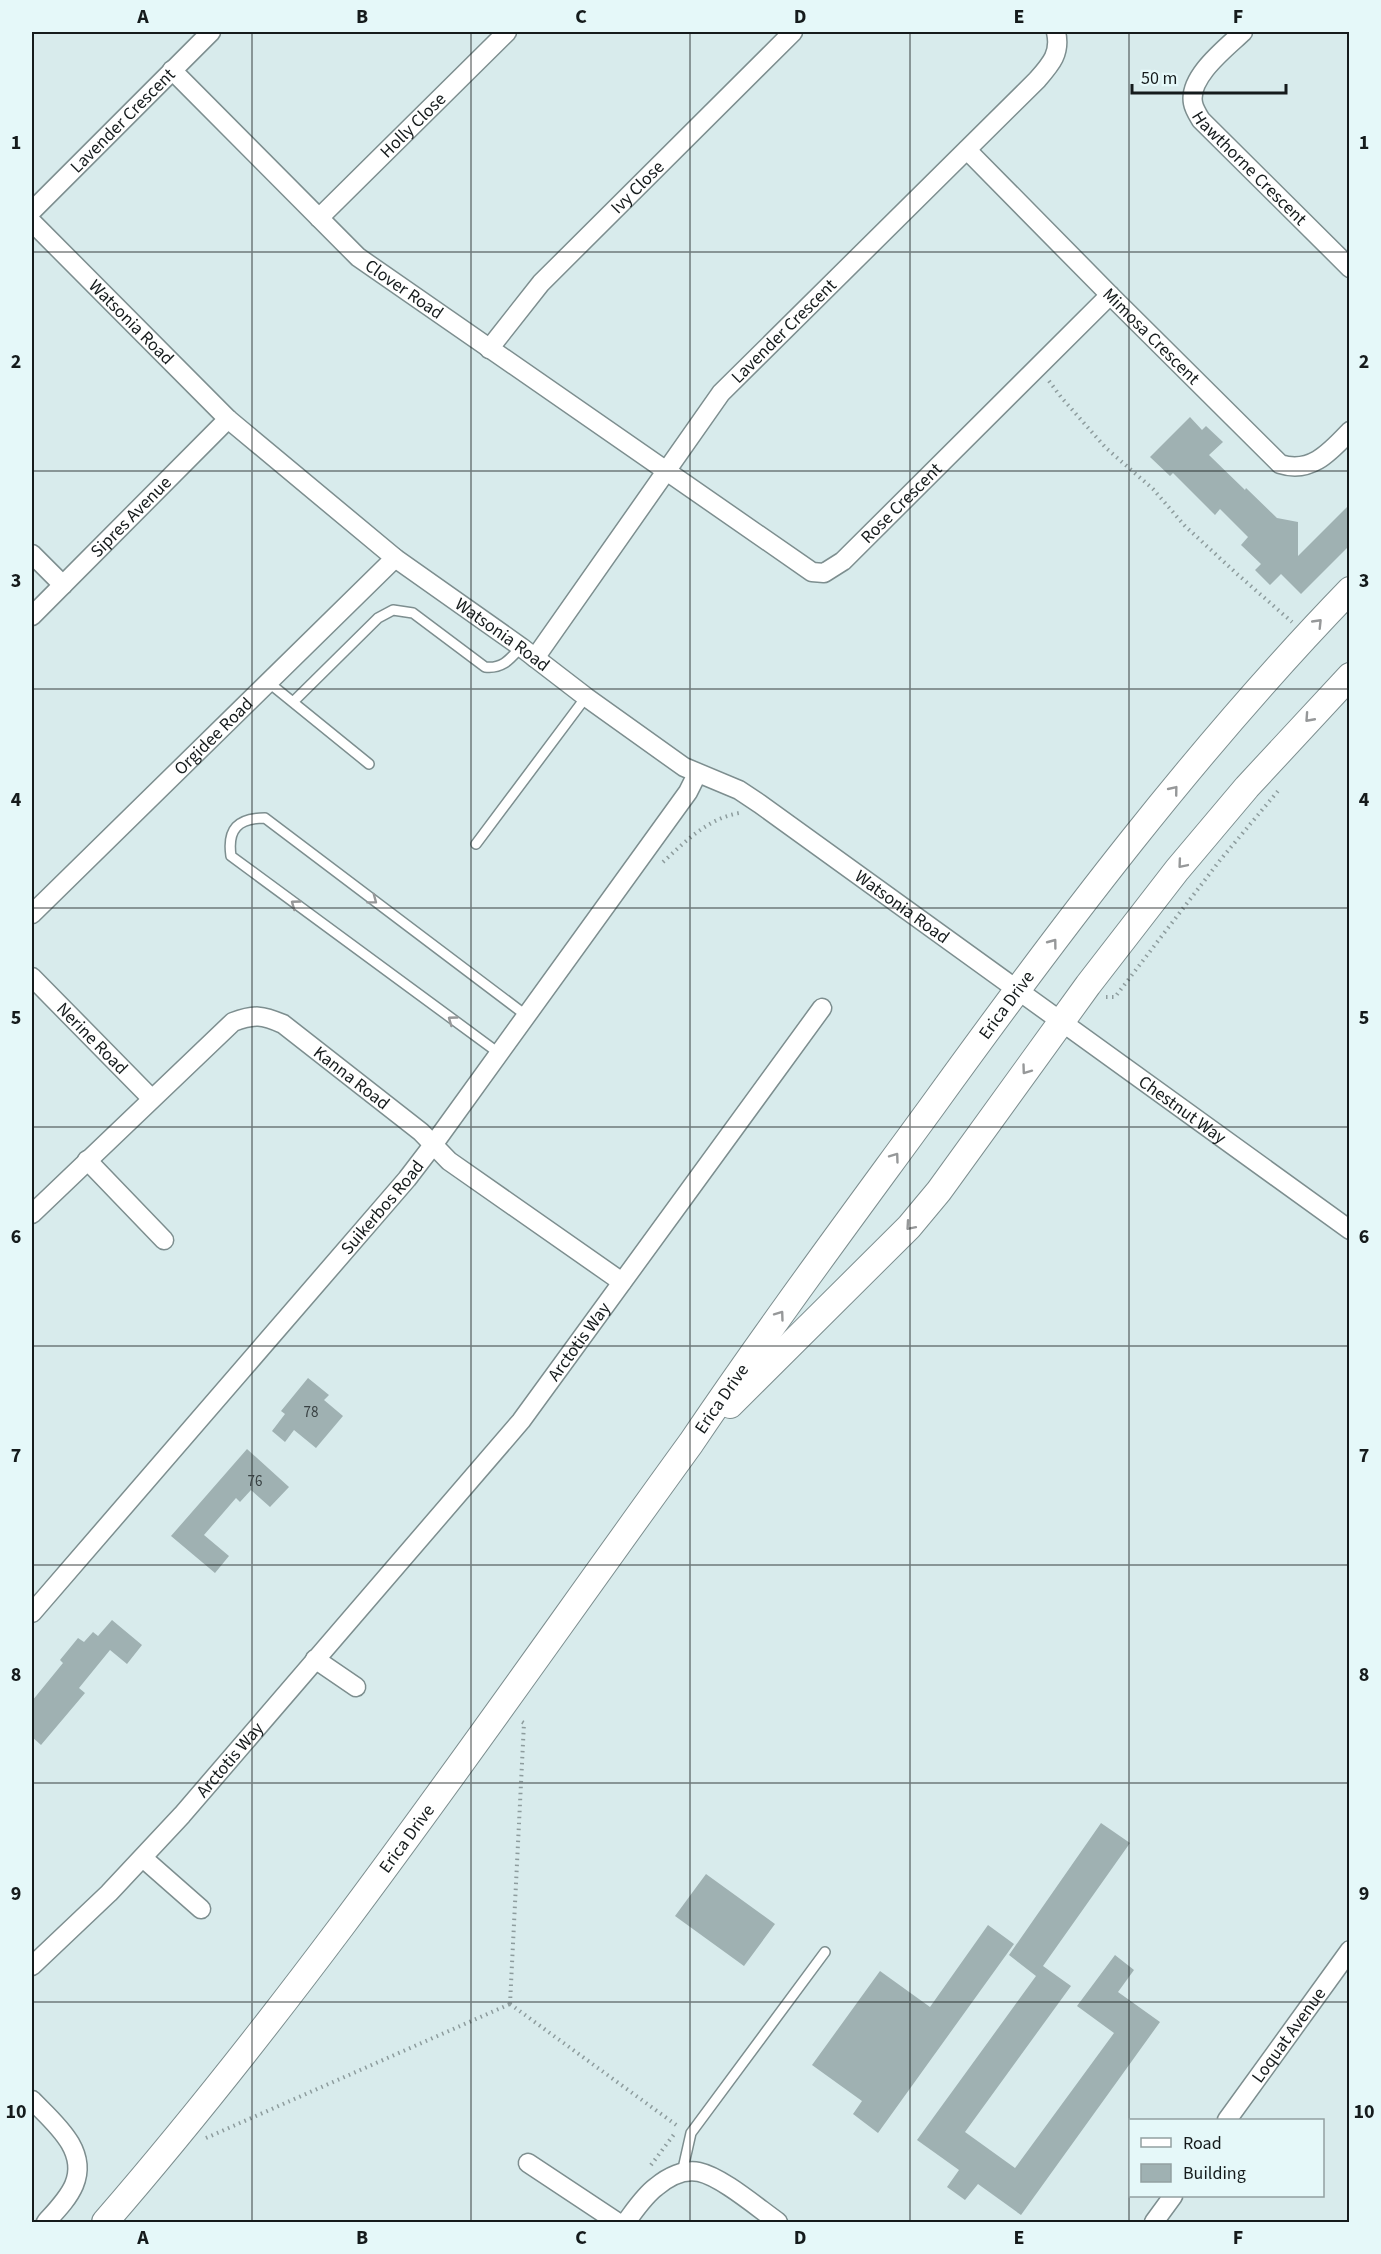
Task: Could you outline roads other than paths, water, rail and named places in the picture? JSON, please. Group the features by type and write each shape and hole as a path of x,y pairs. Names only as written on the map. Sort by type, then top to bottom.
{"main road":[{"name":"Erica Drive","path":"105,2223 178,2138 271,2022 692,1443 746,1362 1017,989 1094,888 1240,708 1350,590"},
{"name":"Erica Drive","path":"692,1443 909,1227 939,1191 1060,1022 1184,862 1247,787 1350,676"}],"street":[{"name":"Lavender Crescent","path":"32,211 211,32"},
{"name":"Holly Close","path":"320,218 507,32"},
{"name":"Ivy Close","path":"489,348 541,283 793,32"},
{"name":"Lavender Crescent","path":"528,652 666,472 721,393 1037,80 1053,61 1058,49 1056,32"},
{"name":"Hawthorne Crescent","path":"1243,32 1202,73 1192,91 1192,104 1201,120 1350,268"},
{"name":"Clover Road","path":"172,70 358,257 666,472"},
{"name":"Mimosa Crescent","path":"967,150 1280,464 1300,467 1312,464 1328,453 1350,431"},
{"name":"Watsonia Road","path":"32,222 228,419 395,558 684,767 739,790 1017,989"},
{"name":"Rose Crescent","path":"666,472 804,568 812,572 824,573 843,561 1110,296"},
{"name":"Sipres Avenue","path":"32,616 228,419"},
{"path":"32,554 63,585"},
{"name":"Orgidee Road","path":"32,914 395,558"},
{"name":"Suikerbos Road","path":"32,1613 434,1145 688,792 697,774"},
{"name":"Nerine Road","path":"32,977 152,1098"},
{"name":"Chestnut Way","path":"1017,989 1350,1230"},
{"name":"Arctotis Way","path":"32,1966 109,1893 182,1815 521,1421 822,1008"},
{"name":"Kanna Road","path":"32,1214 233,1022 245,1017 262,1015 283,1024 421,1132 449,1161 622,1282"},
{"path":"87,1160 164,1240"},
{"path":"315,1659 356,1687"},
{"path":"143,1858 201,1910"},
{"name":"Loquat Avenue","path":"1228,2119 1350,1950"},
{"path":"32,2100 74,2149 78,2167 75,2185 46,2223"},
{"path":"528,2163 617,2223"},
{"path":"626,2223 655,2187 682,2173 700,2172 725,2184 778,2223"},
{"path":"1156,2222 1172,2197"}],"lane":[{"path":"293,702 378,618 393,610 413,613 485,667 495,668 528,652"},
{"path":"268,682 369,764"},
{"path":"476,844 586,697"},
{"path":"500,1054 231,856 229,842 234,828 249,818 265,818 526,1016"},
{"path":"682,2173 691,2133 825,1952"}]}
